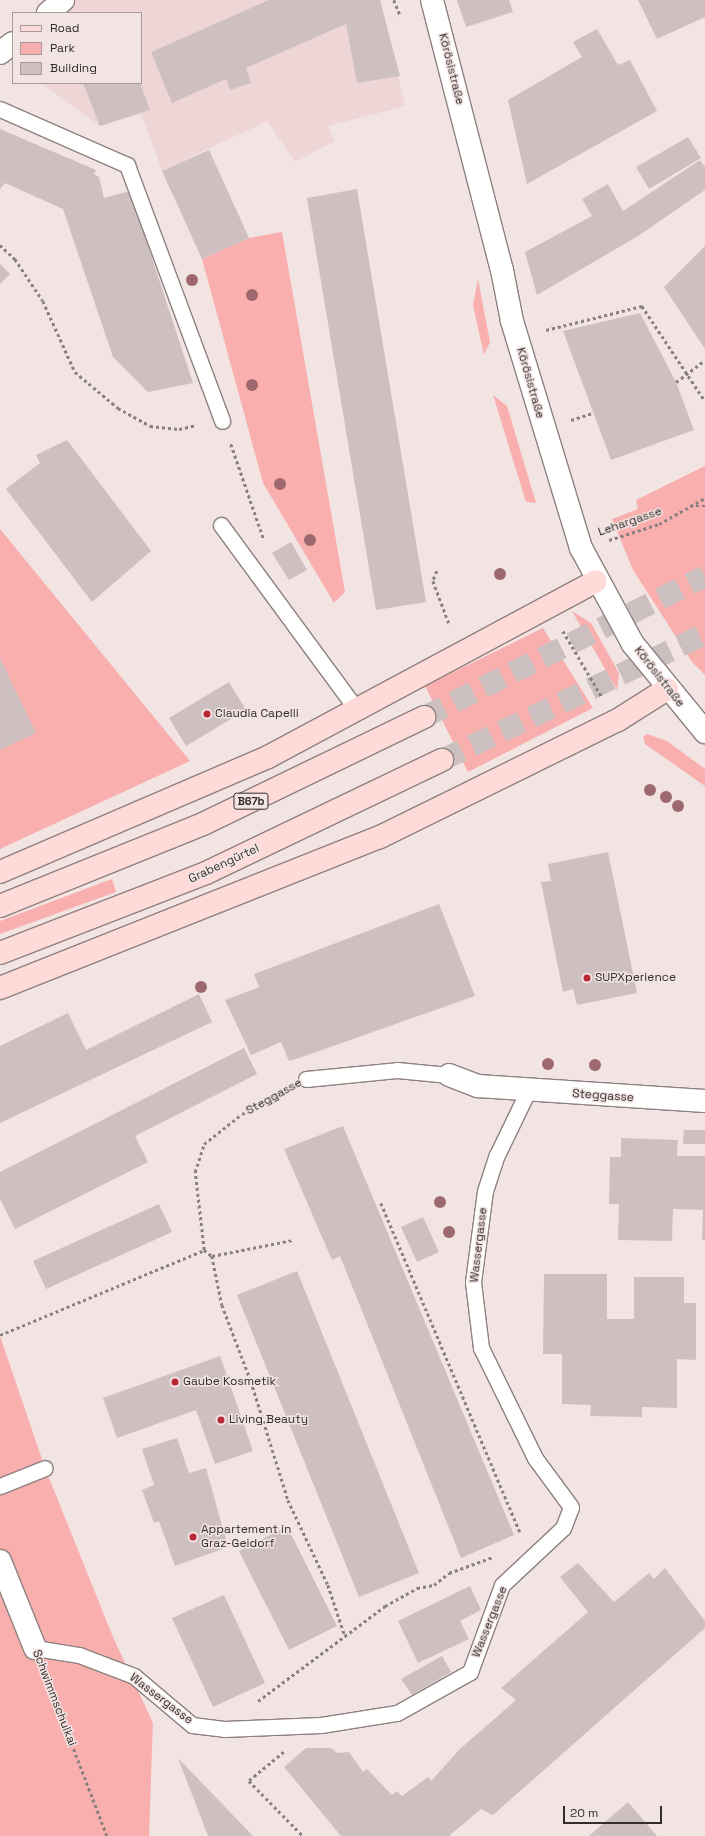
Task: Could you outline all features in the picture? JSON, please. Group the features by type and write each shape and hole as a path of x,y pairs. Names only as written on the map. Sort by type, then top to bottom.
{"main road":[{"path":"0,872 268,757 596,581"},
{"path":"0,988 380,837 618,720 667,689"},
{"name":"B67b","path":"0,906 202,824 424,717"},
{"name":"Grabengürtel","path":"0,953 206,873 442,760"}],"street":[{"path":"49,12 63,0"},
{"name":"Körösistraße","path":"432,0 502,270 512,322 581,548 596,581 633,644 667,689 705,732"},
{"path":"0,54 12,44"},
{"name":"Steggasse","path":"449,1075 478,1086 528,1091 705,1102"},
{"name":"Schwimmschulkai","path":"0,1561 35,1648"}],"lane":[{"path":"0,109 127,165 222,420"},
{"path":"221,525 356,709"},
{"name":"Steggasse","path":"306,1079 397,1070 449,1075"},
{"name":"Wassergasse","path":"35,1648 79,1655 134,1676 192,1725 224,1729 318,1724 397,1713 470,1672 502,1585 562,1528 571,1507 536,1458 481,1348 473,1282 485,1191 497,1155 528,1091"},
{"path":"0,1486 45,1468"}],"path":[{"path":"394,0 401,17"},
{"path":"0,245 15,259 43,301 76,372 118,408 150,426 179,429 222,420 265,542"},
{"path":"546,330 642,306 705,400"},
{"path":"676,382 688,376 705,360"},
{"path":"570,420 593,413"},
{"name":"Lehargasse","path":"581,548 659,524 705,498"},
{"path":"690,506 705,506"},
{"path":"437,571 433,581 447,620"},
{"path":"559,624 605,702"},
{"name":"Steggasse","path":"204,1250 195,1172 204,1144 242,1114 306,1079"},
{"path":"381,1203 526,1547 541,1547"},
{"path":"212,1256 294,1240"},
{"path":"0,1334 204,1250 212,1256 222,1305 251,1381 288,1500 328,1585 345,1636"},
{"path":"224,1729 345,1636 417,1588 434,1585 449,1573 498,1555"},
{"name":"Schwimmschulkai","path":"35,1648 107,1836"},
{"path":"303,1836 249,1781 318,1724"}],"shaded area":[{"path":"74,0 380,0 405,106 328,126 335,141 295,162 267,121 162,171 141,113 100,126 42,84 142,84 142,12 61,12"}],"green space":[{"path":"282,232 345,592 334,603 263,483 202,259 249,238"},
{"path":"478,279 490,342 484,355 473,305"},
{"path":"493,395 507,406 536,503 526,502"},
{"path":"705,466 705,675 692,662 633,570 612,519 638,509 636,500"},
{"path":"0,529 190,761 0,849"},
{"path":"572,611 591,623 619,673 617,690"},
{"path":"543,628 593,708 468,772 425,686"},
{"path":"647,734 667,741 705,769 705,786 645,744 643,737"},
{"path":"112,879 116,892 0,934 0,921"},
{"path":"0,1336 45,1468 113,1637 153,1723 149,1836 0,1836"}],"building":[{"path":"269,0 380,0 400,76 357,83 346,24 246,68 251,83 230,90 226,79 172,103 151,52"},
{"path":"457,0 509,0 513,12 466,27"},
{"path":"638,0 705,0 705,17 657,39"},
{"path":"597,29 618,65 630,60 657,111 527,184 508,100 582,57 573,42"},
{"path":"83,84 140,84 150,110 100,126"},
{"path":"0,129 96,170 94,174 99,177 104,198 130,191 193,383 148,392 113,357 63,209 5,183 0,189"},
{"path":"688,137 701,158 649,189 636,167"},
{"path":"209,150 249,238 202,259 162,171"},
{"path":"700,160 705,167 705,190 638,236 537,295 525,252 592,216 582,199 608,184 623,211"},
{"path":"357,189 426,602 376,610 307,198"},
{"path":"705,246 705,349 664,287"},
{"path":"0,264 10,274 0,284"},
{"path":"640,313 676,382 694,430 611,460 563,331"},
{"path":"67,440 151,551 92,602 6,489 40,463 36,455"},
{"path":"291,542 307,570 289,580 272,553"},
{"path":"0,658 36,733 0,750"},
{"name":"Claudia Capelli","path":"229,682 246,710 186,746 169,718"},
{"path":"608,852 637,993 577,1005 573,989 563,992 541,882 551,881 548,864"},
{"path":"439,904 475,996 289,1061 281,1042 251,1055 225,1000 259,987 254,974"},
{"path":"199,994 212,1022 0,1123 0,1046 68,1013 86,1050"},
{"path":"244,1048 257,1074 135,1136 148,1162 15,1229 0,1199 0,1172"},
{"path":"343,1126 514,1535 461,1558 340,1256 332,1260 284,1149"},
{"path":"684,1130 705,1130 705,1144 683,1144"},
{"path":"621,1138 678,1140 677,1156 705,1156 705,1240 702,1240 703,1210 673,1209 672,1241 618,1240 619,1204 609,1204 610,1157 621,1157"},
{"path":"159,1204 172,1232 46,1289 33,1261"},
{"path":"423,1217 439,1252 417,1262 401,1227"},
{"path":"297,1271 419,1573 359,1597 237,1295"},
{"path":"544,1274 607,1274 607,1319 634,1319 634,1277 684,1277 684,1303 696,1303 696,1360 677,1359 677,1408 642,1407 642,1417 590,1416 591,1405 562,1404 562,1354 543,1354"},
{"path":"220,1356 253,1451 215,1464 196,1410 117,1438 103,1398"},
{"path":"177,1438 189,1473 206,1468 228,1547 175,1566 159,1521 154,1523 142,1490 154,1485 142,1449"},
{"path":"287,1526 337,1626 289,1650 239,1551"},
{"path":"578,1563 614,1602 649,1573 654,1579 665,1568 705,1621 705,1628 493,1815 481,1809 449,1836 341,1836 284,1767 306,1748 331,1748 337,1753 349,1752 363,1772 367,1769 392,1795 397,1791 402,1796 428,1777 431,1781 460,1749 516,1700 501,1688 588,1612 560,1577"},
{"path":"470,1586 481,1610 460,1621 469,1639 418,1663 398,1621"},
{"path":"224,1595 265,1683 213,1707 172,1618"},
{"path":"442,1656 451,1672 412,1695 401,1679"},
{"path":"178,1758 253,1836 208,1836"},
{"path":"628,1802 657,1836 589,1836"}],"tunnel":[{"path":"424,717 705,576"},
{"path":"442,760 705,634"}],"place":[{"name":"Claudia Capelli","path":"207,714"},
{"name":"SUPXperience","path":"587,978"},
{"name":"Gaube Kosmetik","path":"175,1382"},
{"name":"Living Beauty","path":"221,1420"},
{"name":"Appartement in Graz-Geidorf","path":"193,1537"}]}
